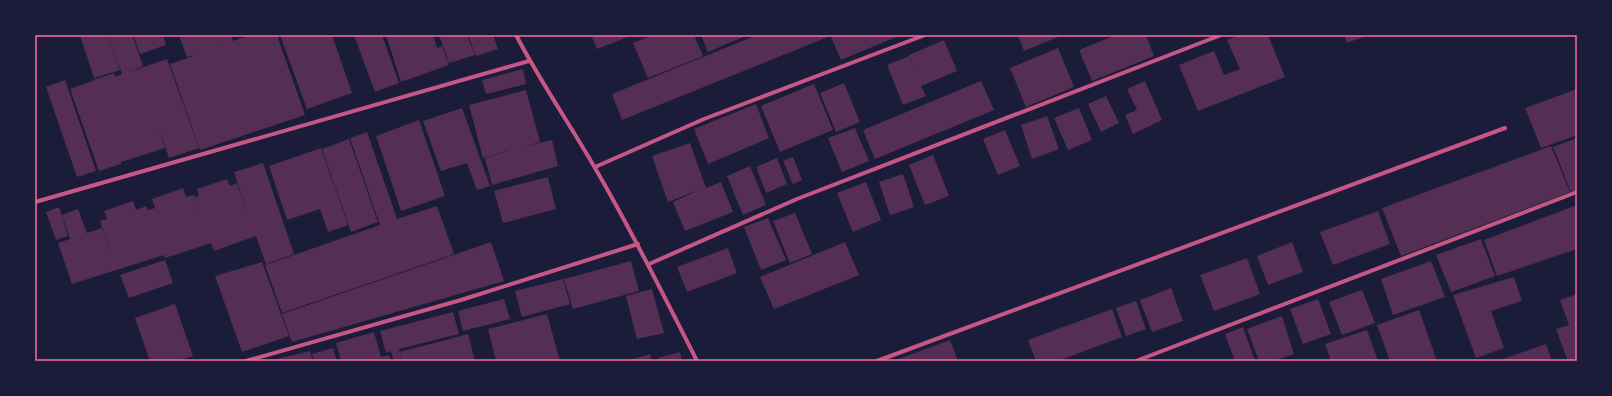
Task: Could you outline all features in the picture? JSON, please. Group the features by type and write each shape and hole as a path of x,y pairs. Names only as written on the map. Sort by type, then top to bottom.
{"street":[{"path":"516,35 529,61 595,167 638,244 697,361"},
{"path":"595,167 704,119 925,35"},
{"path":"649,264 797,199 1221,35"},
{"path":"35,202 529,61"},
{"path":"877,361 1505,128"},
{"path":"1136,361 1577,192"},
{"path":"246,361 460,300 638,244"}],"building":[{"path":"80,35 108,35 120,70 94,78"},
{"path":"108,35 132,35 143,66 129,72 167,59 199,148 169,158 158,125 165,148 121,162 121,164 99,171 70,89 93,81 95,88 93,80 114,73 115,77 122,74"},
{"path":"133,35 163,35 166,45 140,54"},
{"path":"179,35 231,35 233,41 250,35 277,35 305,115 200,150 170,64 196,55 187,57"},
{"path":"280,35 332,35 352,93 307,109"},
{"path":"354,35 382,35 399,83 375,92"},
{"path":"386,35 433,35 437,48 442,46 449,65 401,82"},
{"path":"439,35 467,35 475,55 449,63"},
{"path":"468,35 493,35 498,49 476,56"},
{"path":"591,35 633,35 597,49"},
{"path":"653,35 694,35 703,56 648,78 633,43"},
{"path":"701,35 748,35 708,52"},
{"path":"757,35 833,35 622,120 612,94"},
{"path":"836,35 901,35 841,60 831,37"},
{"path":"1018,35 1063,35 1024,51"},
{"path":"1116,35 1146,35 1154,56 1092,81 1079,50"},
{"path":"1240,35 1268,35 1285,77 1198,111 1179,65 1214,51 1224,75 1240,69 1227,40"},
{"path":"1344,35 1369,35 1347,43"},
{"path":"944,40 957,71 921,86 926,96 903,105 887,65 909,56 915,70 909,55"},
{"path":"1058,48 1074,87 1026,107 1010,68"},
{"path":"523,69 526,84 486,94 482,80"},
{"path":"65,80 96,171 77,177 46,87"},
{"path":"981,81 994,110 875,159 863,130"},
{"path":"1145,81 1162,120 1133,134 1125,115 1137,110 1127,89"},
{"path":"844,83 860,122 836,132 820,93"},
{"path":"814,84 833,130 780,152 761,106"},
{"path":"1577,89 1577,135 1541,148 1525,108"},
{"path":"526,90 540,142 523,147 552,140 558,166 492,185 485,158 517,148 483,158 469,105"},
{"path":"1106,96 1119,123 1101,132 1088,104"},
{"path":"756,104 769,138 708,164 694,129"},
{"path":"462,108 490,186 477,190 467,163 441,171 423,121"},
{"path":"1079,108 1092,140 1068,150 1054,118"},
{"path":"1047,116 1059,149 1032,159 1021,125"},
{"path":"419,120 445,196 401,211 376,136"},
{"path":"855,128 869,161 842,172 828,138"},
{"path":"1005,130 1020,166 998,175 983,139"},
{"path":"367,132 397,219 437,206 454,254 282,313 265,265 380,225 350,138"},
{"path":"1577,138 1577,190 1571,192 1553,147"},
{"path":"349,139 378,222 351,232 322,149"},
{"path":"690,143 706,188 721,182 733,212 685,231 673,202 701,189 668,202 652,156"},
{"path":"1551,146 1570,192 1401,256 1382,208"},
{"path":"321,148 348,225 328,232 320,209 287,220 269,166"},
{"path":"933,155 949,196 925,205 909,165"},
{"path":"793,157 802,180 793,184 783,161"},
{"path":"777,158 787,184 766,193 756,167"},
{"path":"263,163 294,254 266,264 256,236 214,251 211,243 165,258 164,255 72,284 58,243 70,239 62,215 78,209 87,233 102,228 114,263 100,221 107,219 104,211 133,201 136,210 146,206 148,210 155,208 152,199 183,188 186,197 194,195 201,215 195,197 199,196 197,189 227,179 230,186 237,183 249,217 234,172"},
{"path":"750,166 766,205 743,215 727,176"},
{"path":"903,174 914,207 890,215 879,182"},
{"path":"548,177 556,209 503,223 494,191"},
{"path":"866,182 881,220 853,232 837,193"},
{"path":"1577,205 1577,249 1497,276 1484,240"},
{"path":"59,207 68,236 56,240 46,212"},
{"path":"1378,211 1390,244 1333,265 1320,232"},
{"path":"795,213 812,254 790,263 773,221"},
{"path":"768,218 786,260 761,270 744,227"},
{"path":"1481,239 1495,276 1451,292 1436,255"},
{"path":"491,242 504,281 292,342 282,314"},
{"path":"845,242 859,275 774,309 760,277"},
{"path":"1292,242 1303,272 1268,285 1257,256"},
{"path":"728,248 737,273 687,292 677,267"},
{"path":"1247,258 1260,294 1214,311 1200,275"},
{"path":"165,260 173,283 129,298 120,275"},
{"path":"631,261 639,291 573,309 564,279"},
{"path":"1431,261 1445,297 1393,315 1381,279"},
{"path":"262,262 289,336 242,352 215,276"},
{"path":"1514,277 1522,301 1491,311 1504,348 1476,358 1453,295"},
{"path":"563,279 570,304 522,317 515,291"},
{"path":"1171,288 1183,321 1152,332 1140,300"},
{"path":"652,289 664,333 637,339 626,296"},
{"path":"1362,290 1375,323 1342,335 1329,302"},
{"path":"1577,294 1577,361 1568,361 1556,329 1569,325 1560,300"},
{"path":"504,299 510,319 463,331 458,311"},
{"path":"1318,299 1331,334 1303,344 1290,309"},
{"path":"1136,301 1146,329 1126,336 1116,308"},
{"path":"175,304 193,356 178,361 150,361 135,318"},
{"path":"1112,309 1122,337 1058,361 1036,361 1028,340"},
{"path":"1419,310 1437,361 1390,361 1377,325"},
{"path":"453,312 459,334 399,349 402,361 394,361 391,351 386,353 380,331"},
{"path":"547,314 560,361 496,361 488,329"},
{"path":"1282,316 1294,354 1274,361 1259,361 1247,329"},
{"path":"1243,327 1255,361 1235,361 1225,334"},
{"path":"1367,330 1378,361 1331,361 1325,344"},
{"path":"374,332 381,357 389,355 391,361 341,361 336,343"},
{"path":"468,334 475,361 402,361 400,352"},
{"path":"950,340 958,361 893,361"},
{"path":"1546,344 1552,361 1497,361"},
{"path":"333,348 337,361 314,361 312,354"},
{"path":"310,351 313,361 273,361 273,360"},
{"path":"680,352 682,361 659,361 658,358"},
{"path":"650,354 652,361 626,361"}]}
